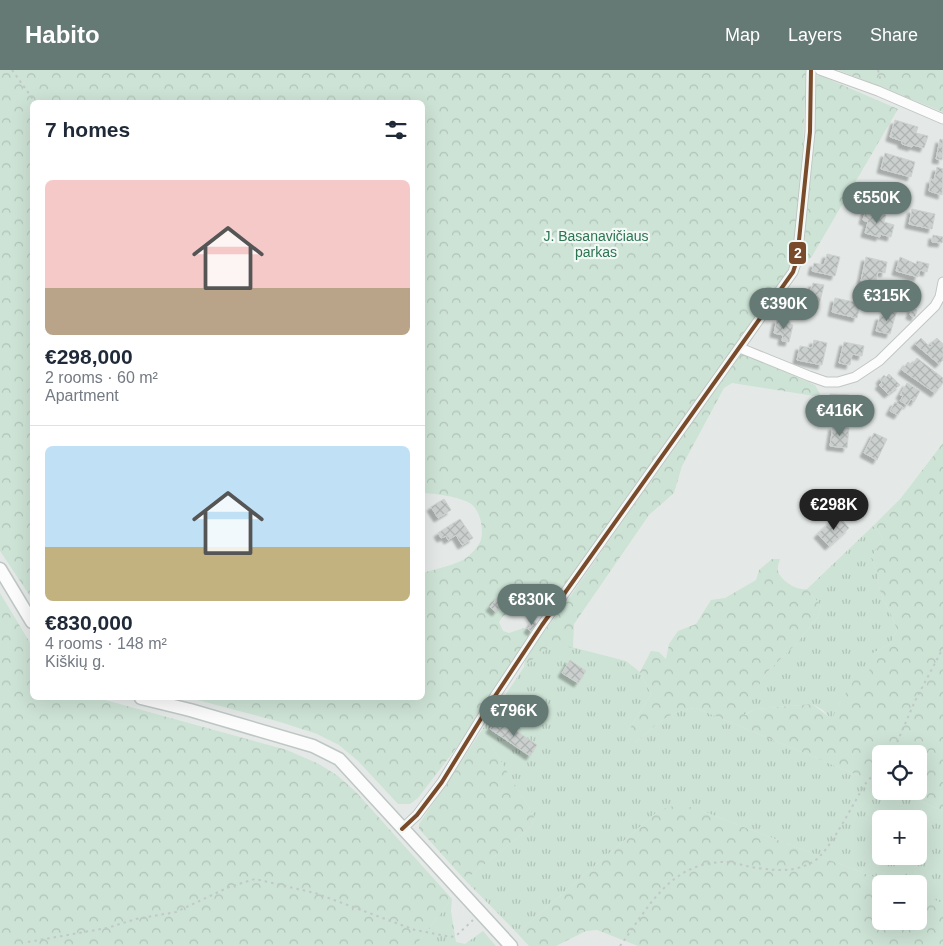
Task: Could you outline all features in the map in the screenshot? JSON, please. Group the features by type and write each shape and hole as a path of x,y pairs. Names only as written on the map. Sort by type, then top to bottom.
{"main road":[{"path":"0,569 30,619"},
{"path":"149,700 313,746 339,759 511,946"}],"street":[{"path":"402,829 417,815 442,782 495,696 537,633 793,272 797,260 810,132 811,70"},
{"path":"820,70 878,91 943,119"},
{"path":"740,348 826,382 847,380 879,361 935,306 940,296 943,282"}],"path":[{"path":"12,70 34,100"},
{"path":"878,70 882,84 878,91"},
{"path":"896,745 915,701 943,648"},
{"path":"620,946 657,893 679,875 692,868 726,862 782,872 796,870 816,861 831,842 872,776"},
{"path":"28,942 107,928 136,919 176,912 229,887 255,879 315,893 415,930 451,937 457,935 480,913"}],"green space":[{"name":"J. Basanavičiaus parkas","path":"0,70 805,70 802,169 794,258 777,291 549,610 533,601 503,616 499,622 503,631 509,633 524,628 533,634 454,751 418,798 410,804 398,804 358,761 339,745 317,734 198,700 425,700 425,572 466,558 480,543 482,530 476,509 468,502 457,498 425,493 425,100 30,100 30,596 0,551"},
{"path":"838,70 943,70 943,112"},
{"path":"819,75 898,109 811,258 802,260 817,76"},
{"path":"740,352 815,385 821,397 732,383 724,388 682,466 674,493 649,515 574,624 573,648 565,646 552,647 541,653 524,667 526,656 567,601"},
{"path":"943,443 943,811 917,800 927,800 927,745 872,745 872,781 696,708 686,709 670,715 635,743 625,742 627,733 651,694 640,672 651,651 659,652 666,659 669,644 678,631 696,624 711,600 725,598 756,580 759,570 772,559 780,559 778,570 786,582 794,587 807,589 821,606 818,617 796,644 766,673 743,713 745,715 755,709 812,704 832,719 856,677 871,677 868,664 873,653 890,644 897,630 890,611 883,600 879,587 878,573 871,558 883,539 873,526 901,498"},
{"path":"873,526 883,539 871,558 878,573 879,587 883,600 890,611 897,630 890,644 873,653 871,677 840,702 832,720 823,710 812,704 755,709 744,715 742,713 766,673 796,644 818,617 821,606 807,589"},
{"path":"0,593 30,643 30,700 105,700 287,750 319,764 338,776 356,792 452,899 415,946 0,946"},
{"path":"560,644 626,661 640,672 651,694 627,733 635,743 670,715 686,709 696,708 872,781 872,800 917,800 943,811 943,946 927,929 927,875 872,876 702,811 657,812 517,933 465,880 532,826 534,816 482,730 524,667 540,652"},
{"path":"482,730 534,816 532,826 465,880 419,829 419,824"},
{"path":"684,805 702,811 872,876 872,930 927,930 927,897 943,903 943,946 638,946 597,930 586,931 556,946 529,946 517,933 657,812 668,807"},
{"path":"452,899 451,911 456,942 465,944 483,931 496,946 415,946"}],"building":[{"path":"895,120 918,127 916,133 928,136 924,148 902,144 902,141 890,137"},
{"path":"940,139 943,140 942,160 936,159"},
{"path":"885,153 915,162 911,177 881,169"},
{"path":"937,167 943,169 942,195 929,191 931,179 934,180"},
{"path":"860,183 866,184 864,192 858,190"},
{"path":"866,209 886,215 884,222 894,225 891,237 880,234 880,237 865,233 868,222 863,220"},
{"path":"912,209 935,214 932,229 909,224"},
{"path":"933,235 943,237 942,243 932,242"},
{"path":"827,254 840,257 835,276 812,271 814,263 824,265"},
{"path":"866,257 887,262 885,273 878,272 875,284 861,281"},
{"path":"900,257 916,264 917,261 929,264 927,272 920,270 918,277 896,271"},
{"path":"813,283 824,285 818,309 801,305 804,295 809,296"},
{"path":"835,298 854,302 854,300 861,301 857,318 832,312"},
{"path":"889,308 897,310 890,334 876,331 880,316 886,317"},
{"path":"912,308 917,310 915,317 910,315"},
{"path":"777,319 790,322 793,325 789,342 782,341 783,335 774,333"},
{"path":"921,338 930,347 932,346 930,344 937,338 943,344 943,360 939,364 915,344"},
{"path":"814,340 827,343 822,365 797,360 800,346 812,348"},
{"path":"844,342 864,346 862,356 852,354 850,365 839,363"},
{"path":"917,358 943,378 943,383 935,393 902,370 908,362 912,365"},
{"path":"889,374 900,385 888,394 879,385 884,375 886,377"},
{"path":"907,383 920,391 914,402 911,399 907,405 900,401 903,396 900,395"},
{"path":"830,394 849,395 849,405 846,405 845,419 829,418"},
{"path":"895,402 903,407 898,415 890,411"},
{"path":"833,426 849,428 847,448 830,446"},
{"path":"874,433 887,439 877,460 864,453"},
{"path":"444,499 451,510 438,518 431,507"},
{"path":"838,515 849,528 829,546 818,534"},
{"path":"460,519 473,538 462,545 456,535 448,540 446,536 441,538 438,533"},
{"path":"499,596 505,601 496,612 490,607"},
{"path":"533,621 537,624 532,632 528,629"},
{"path":"570,660 586,671 578,683 562,673"},
{"path":"497,718 537,745 530,756 490,729"}],"transit line":[{"name":"2","path":"402,829 417,815 442,782 542,625 793,272 797,260 810,132 811,70"}]}
